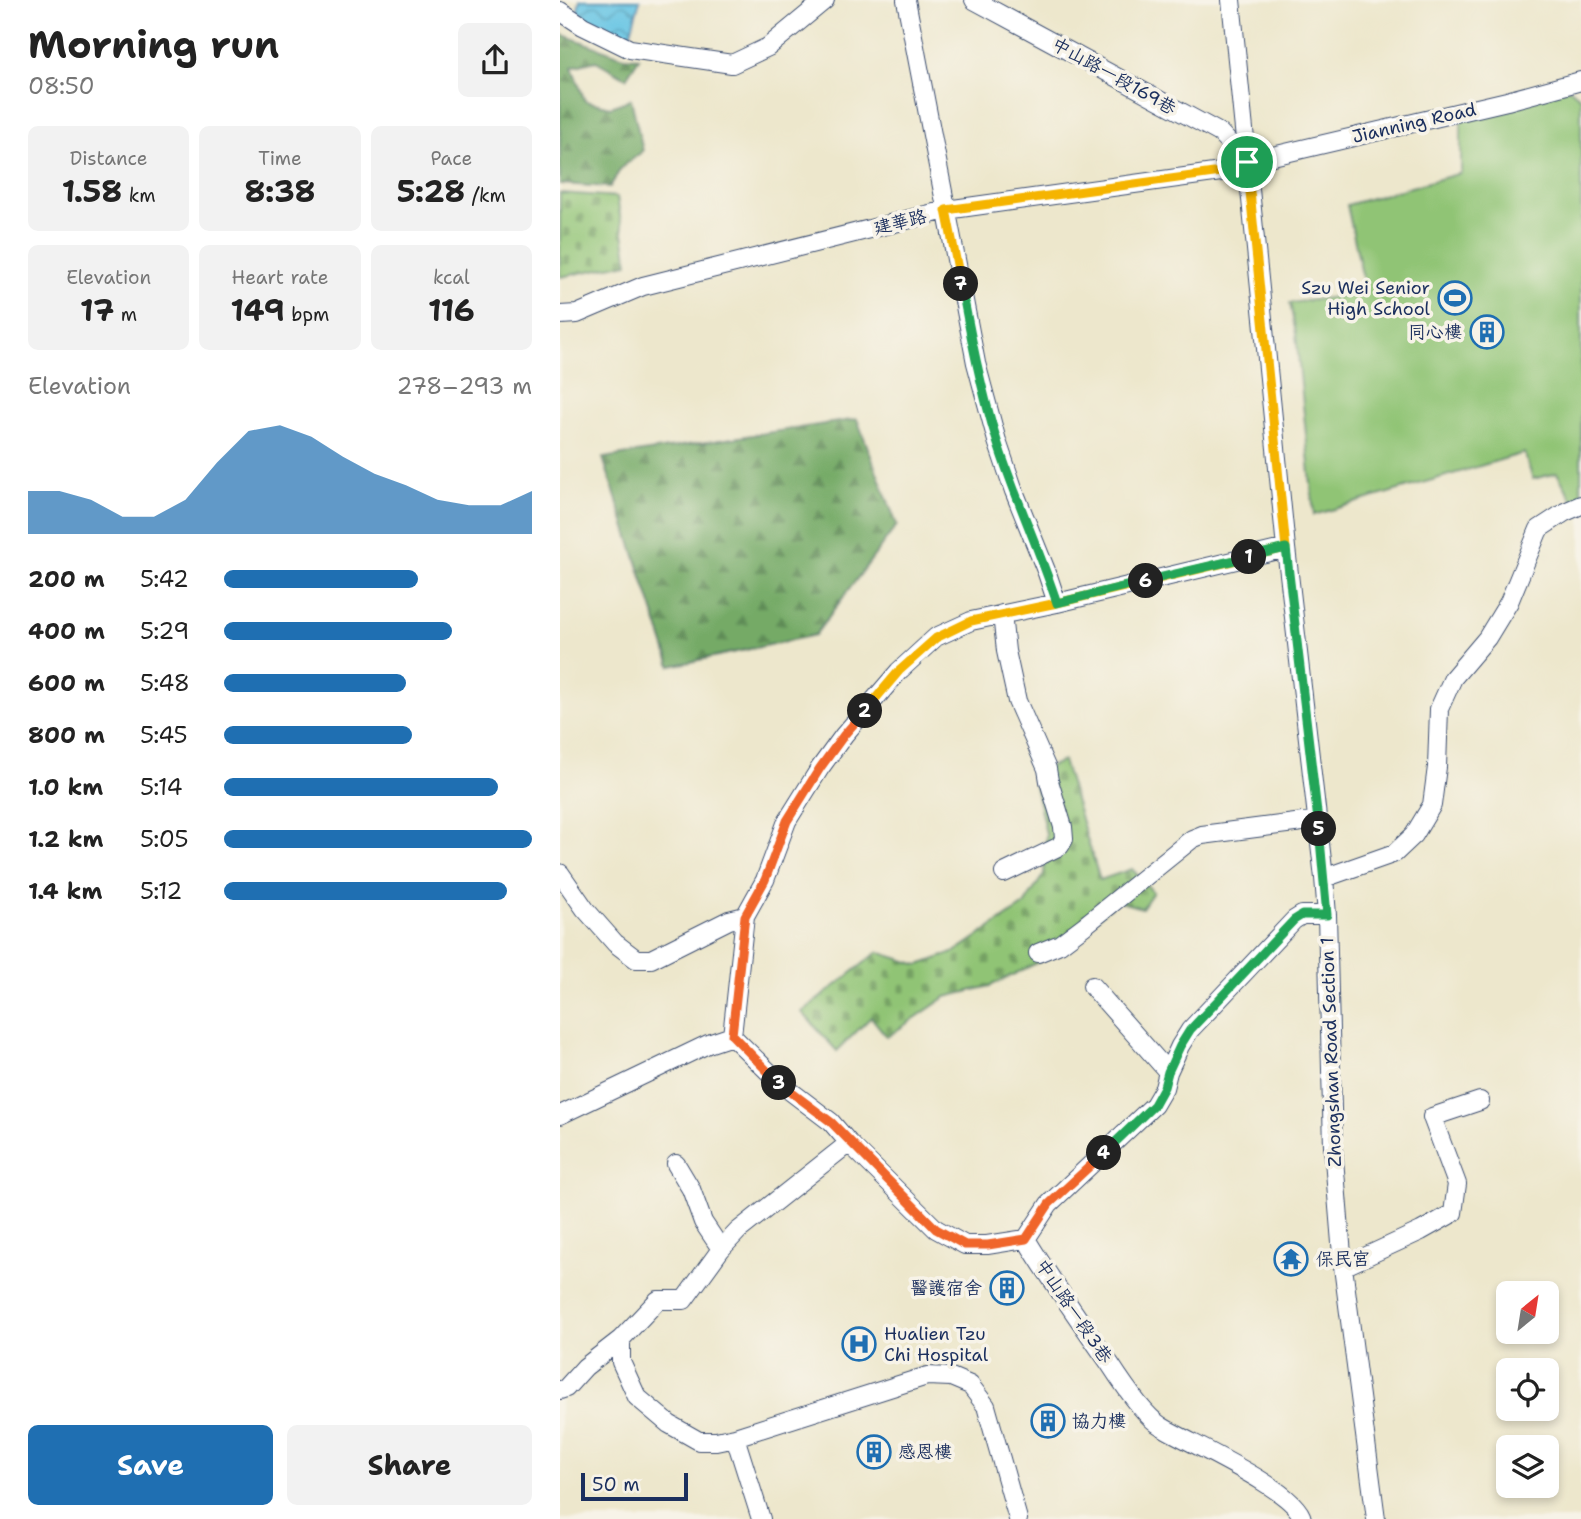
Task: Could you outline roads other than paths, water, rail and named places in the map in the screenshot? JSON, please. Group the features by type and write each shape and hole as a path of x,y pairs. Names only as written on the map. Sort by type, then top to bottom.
{"street":[{"path":"560,11 583,26 630,49 732,64 768,47 825,0"},
{"path":"906,0 976,363 997,441 1057,603"},
{"name":"中山路一段169巷","path":"974,0 1220,133 1247,162"},
{"name":"Zhongshan Road Section 1","path":"1231,0 1286,548 1324,878 1334,1147 1343,1267 1375,1519"},
{"name":"Jianning Road","path":"1247,162 1507,101 1581,80"},
{"name":"建華路","path":"560,315 577,314 643,286 946,210 1221,172 1247,162"},
{"path":"1324,878 1395,853 1414,835 1432,805 1437,767 1439,709 1453,678 1487,638 1509,602 1539,529 1581,505"},
{"path":"560,1115 732,1035 745,916 765,880 787,821 844,735 899,671 936,638 971,621 1286,548"},
{"path":"1002,614 1006,651 1017,701 1047,769 1064,839 1060,846 1004,873"},
{"path":"1038,953 1060,944 1192,839 1202,835 1318,820"},
{"path":"560,873 615,943 636,959 651,959 729,920 745,916"},
{"path":"1026,1239 1049,1204 1154,1105 1190,1030 1294,920 1302,915 1327,915"},
{"path":"1092,986 1168,1072"},
{"name":"中山路一段3巷","path":"732,1035 781,1084 831,1122 936,1229 965,1245 988,1245 1026,1239 1047,1274 1130,1393 1158,1424 1246,1470 1281,1494 1301,1513 1302,1519"},
{"path":"1343,1267 1421,1231 1452,1213 1457,1184 1432,1117 1479,1101"},
{"path":"560,1390 566,1388 585,1367 621,1339 658,1300 684,1300 721,1249 754,1218 849,1143"},
{"path":"676,1164 691,1189 703,1222 721,1249"},
{"path":"621,1339 621,1362 637,1397 669,1424 699,1441 735,1437 927,1376 951,1377 970,1385 986,1406 1018,1519"},
{"path":"735,1437 761,1519"}],"water":[{"path":"580,0 640,0 629,39 577,14"}],"place":[{"name":"Szu Wei Senior High School","path":"1455,298"},
{"name":"同心樓","path":"1487,332"},
{"name":"保民宮","path":"1291,1259"},
{"name":"醫護宿舍","path":"1007,1288"},
{"name":"Hualien Tzu Chi Hospital","path":"859,1344"},
{"name":"協力樓","path":"1048,1421"},
{"name":"感恩樓","path":"874,1452"}]}
